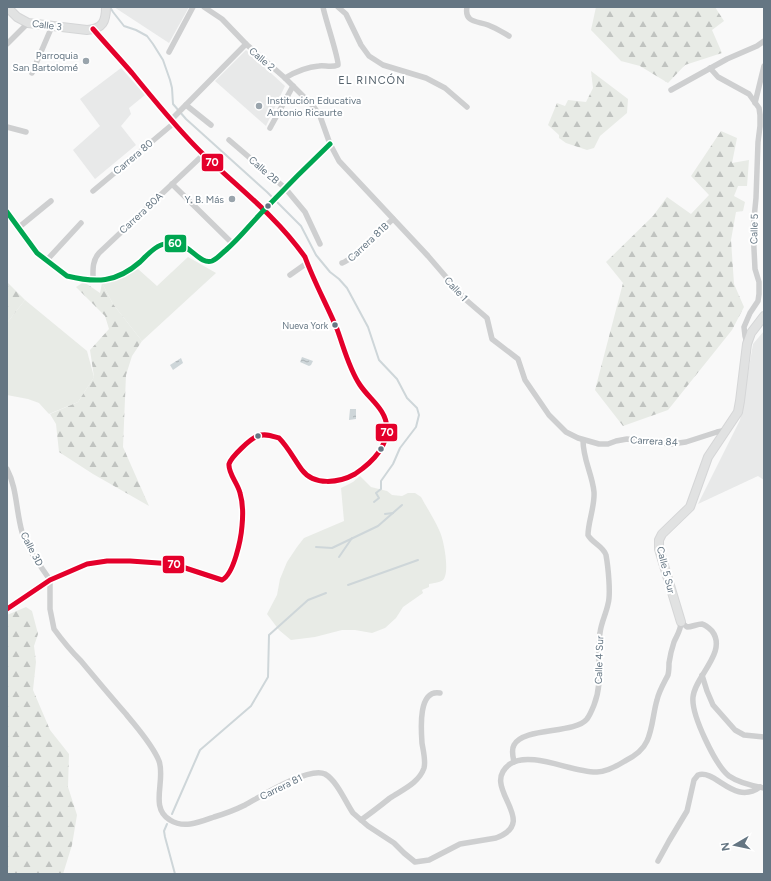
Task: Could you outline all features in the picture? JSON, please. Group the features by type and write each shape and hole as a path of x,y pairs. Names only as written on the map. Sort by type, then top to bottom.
{"street":[{"name":"Calle 3","path":"7,7 17,17 28,22 50,26 93,30"},
{"path":"7,609 50,580 87,564 107,561 173,564 192,569 218,579 225,579 231,571 242,527 240,492 229,464 241,448 256,436 262,435 279,438 303,471 315,480 330,482 353,475 365,466 382,448 387,429 382,411 361,386 351,367 337,329 305,257 298,247 264,210 204,154 172,121 93,30 99,27 103,22 106,7"},
{"path":"169,52 193,7"},
{"name":"Calle 2","path":"204,7 222,19 246,44 285,78 318,113"},
{"path":"285,78 301,70 312,67 336,66 338,64 323,7"},
{"path":"338,7 346,14 361,45 369,56 383,65 426,78 445,88 467,107"},
{"path":"466,7 466,14 473,22 494,28 509,36"},
{"path":"7,44 28,22"},
{"path":"32,73 50,31 50,26"},
{"path":"671,90 710,68 764,41"},
{"name":"Carrera 80","path":"93,191 172,121 184,106 246,44"},
{"name":"Calle 5","path":"747,344 744,327 758,301 759,289 755,269 753,229 760,126 759,108 755,103 764,66"},
{"path":"710,68 718,77 749,94 755,103"},
{"path":"270,128 293,86"},
{"path":"184,106 211,125"},
{"name":"Calle 1","path":"318,113 324,124 330,144 339,161 464,299 487,318 492,339 518,359 525,380 552,419 566,432 584,440 604,444"},
{"path":"7,127 26,132"},
{"name":"Calle 2B","path":"229,140 285,188 305,212 320,244"},
{"path":"7,212 34,249 46,261 67,276 93,280 113,279 129,272 158,246 166,243 182,244 201,260 206,262 212,261 233,244 271,202 330,144"},
{"name":"Carrera 80A","path":"93,280 93,263 95,257 204,154"},
{"path":"172,184 233,244"},
{"path":"18,228 51,201"},
{"name":"Carrera 81B","path":"342,263 346,262 353,256 393,219"},
{"path":"46,261 81,223"},
{"path":"290,275 307,263"},
{"path":"747,344 764,316"},
{"name":"Calle 5 Sur","path":"681,622 659,548 659,540 665,530 690,507 704,465 727,430 739,407 747,344"},
{"name":"Carrera 84","path":"604,444 627,439 664,443 681,443 727,430"},
{"name":"Calle 4 Sur","path":"514,762 513,749 514,745 519,739 545,731 582,724 592,711 599,688 599,641 601,626 609,599 608,573 604,551 588,535 594,494 591,478 584,457 584,440"},
{"name":"Calle 3D","path":"7,469 15,494 22,533 30,550 50,580"},
{"name":"Carrera 81","path":"50,580 50,610 54,629 151,747 159,762 161,784 159,795 160,808 162,813 167,818 177,823 198,823 243,806 300,776 317,773 324,774 330,778 353,813 361,820 384,835 415,862 429,860 460,844 502,836 510,829 514,824 513,813 503,793 501,780 507,768 514,762"},
{"path":"681,622 684,626 689,627 698,624 704,625 712,631 715,637 715,652 695,688 693,701 695,717 705,739 720,765 730,776 737,780 762,788"},
{"path":"514,762 531,760 597,772 629,759 640,750 648,740 657,700 668,674 671,652 674,641 681,628 681,622"},
{"path":"702,675 707,691 714,705 735,730 744,735 764,737"},
{"path":"361,820 405,789 420,775 425,767 421,718 424,703 428,696 440,693"},
{"path":"658,861 668,841 687,811 694,780 698,774 705,774 728,787 741,792 752,792 762,788"}],"shaded area":[{"path":"114,7 189,7 169,43"},
{"name":"Institución Educativa Antonio Ricaurte","path":"246,50 285,86 266,126 215,81"},
{"path":"121,68 145,95 129,108 131,114 121,126 136,145 95,179 73,150 100,126 80,99"},
{"path":"764,331 764,480 758,476 698,504 740,420 753,344"}],"green space":[{"path":"596,7 715,7 724,21 712,30 722,53 685,65 668,83 640,66 621,61 591,30"},
{"path":"591,71 628,99 627,113 600,136 594,148 587,150 566,143 559,138 559,135 548,125 557,103 565,106 568,100 586,102 593,88"},
{"path":"721,131 737,138 732,163 749,160 747,186 738,186 734,196 745,202 743,211 736,212 731,240 734,284 744,307 732,330 668,410 623,426 595,390 623,283 606,262 653,216 667,197 691,214 709,195 691,176"},
{"path":"188,257 216,273 142,341 113,304 102,283 138,269 157,286"},
{"path":"7,282 25,300 7,323"},
{"path":"84,282 100,293 102,283 113,304 142,341 132,356 126,375 123,447 149,506 93,474 59,452 56,424 50,414 78,402 94,377 90,350 109,329 105,316 76,287"},
{"path":"25,300 87,351 94,377 78,402 49,414 39,403 28,399 7,395 7,323"},
{"path":"360,476 371,487 387,491 392,495 402,496 408,493 415,493 421,497 442,536 446,557 445,576 443,580 429,584 429,587 422,590 423,593 403,607 396,618 385,628 372,633 355,630 342,630 315,637 291,640 279,630 267,614 277,595 280,579 287,562 304,538 344,521 341,488 353,482"},
{"path":"26,607 32,611 38,634 34,646 36,662 33,690 50,730 69,754 68,787 77,815 72,845 63,874 7,874 7,615"}],"water":[{"path":"302,357 313,361 311,365 309,366 300,362"},
{"path":"181,358 183,363 173,370 170,365"},
{"path":"350,409 356,409 356,419 349,420"}],"waterway":[{"path":"110,7 124,26 147,36 153,44 163,60 170,80 173,104 186,119 267,192 301,226 316,255 330,272 347,288 368,327 379,360 397,379 407,398 417,408 419,415 416,427 400,448 393,464 381,481 381,489 376,493 379,498 374,502"},
{"path":"316,547 332,548 378,526 402,505"},
{"path":"385,514 393,513"},
{"path":"339,557 352,538"},
{"path":"348,585 418,560"},
{"path":"172,814 200,750 251,706 268,677 269,635 308,600 326,593"},
{"path":"167,824 164,831 175,874"}],"transit line":[{"name":"70","path":"7,609 50,580 87,564 107,561 173,564 222,580 230,571 233,564 238,547 242,522 241,497 230,471 229,464 233,457 246,444 255,437 261,435 279,438 307,475 320,481 334,481 349,477 361,470 377,455 386,435 387,428 384,415 360,385 353,372 337,329 305,257 294,242 270,216 185,136 93,29"},
{"name":"60","path":"7,212 37,253 67,276 87,280 105,280 114,278 131,269 155,248 170,243 185,247 201,259 212,261 242,235 261,213 330,144"}],"place":[{"name":"Parroquia San Bartolomé","path":"86,61"},
{"name":"Institución Educativa Antonio Ricaurte","path":"259,106"},
{"name":"Y. B. Más","path":"232,199"},
{"name":"Nueva York","path":"335,325"}],"district":[{"name":"EL RINCÓN","path":"372,80"}]}
